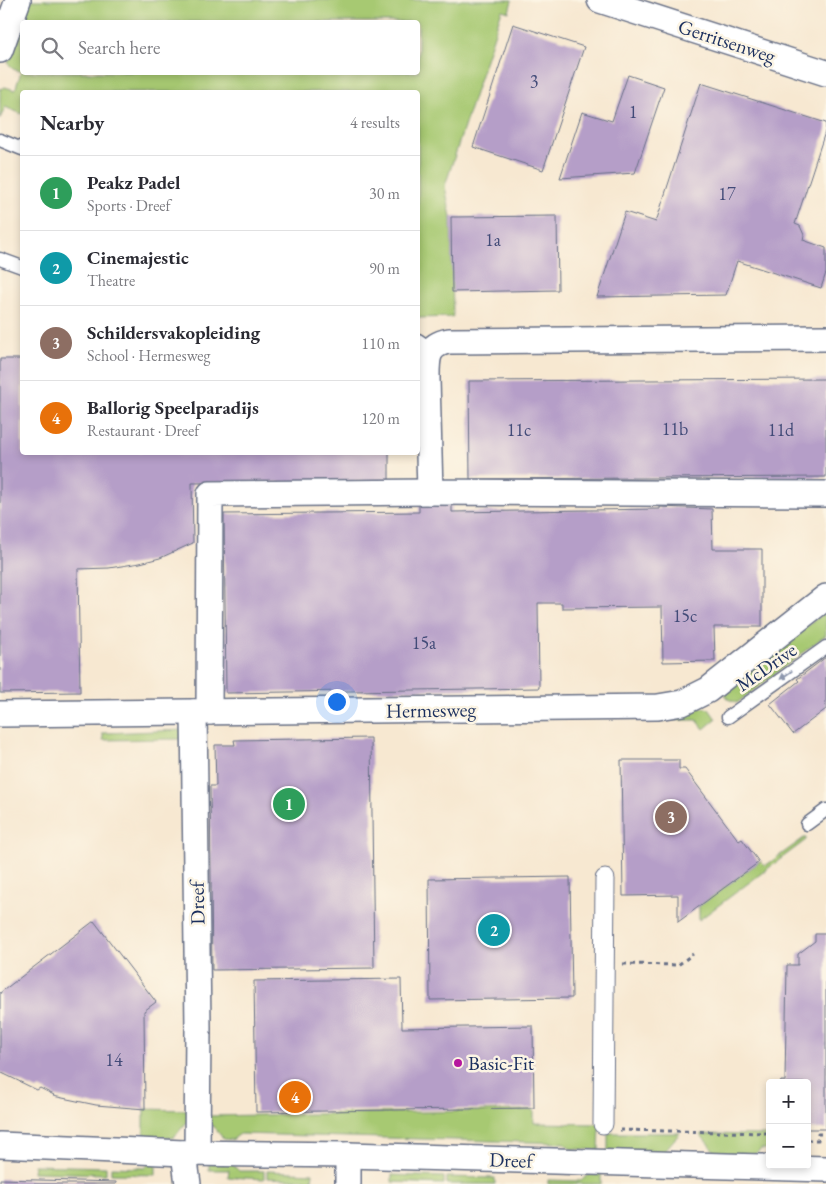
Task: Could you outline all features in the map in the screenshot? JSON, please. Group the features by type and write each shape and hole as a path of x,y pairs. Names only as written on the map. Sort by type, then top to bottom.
{"street":[{"path":"0,50 18,0"},
{"name":"Gerritsenweg","path":"600,0 826,73"},
{"path":"826,338 449,341 424,345 427,360 430,492 826,494"},
{"name":"Dreef","path":"190,1153 198,1028 202,712 210,494 430,492"},
{"name":"Hermesweg","path":"0,714 638,708 682,703 716,684 826,596"},
{"path":"604,879 608,1127"},
{"name":"Dreef","path":"0,1145 34,1148 190,1153 348,1155 623,1174 826,1169"},
{"path":"188,1184 190,1153"},
{"path":"348,1155 348,1184"}],"lane":[{"path":"0,140 20,148"},
{"path":"0,259 20,266"},
{"name":"McDrive","path":"728,717 826,647"},
{"path":"807,824 826,810"}],"path":[{"path":"605,964 678,965 694,954"},
{"path":"608,1127 766,1133"},
{"path":"811,1140 818,1140 818,1134 826,1134"}],"green space":[{"path":"31,0 512,0 509,12 502,10 445,186 451,217 453,317 420,318 420,90 20,90 20,113 5,107 0,119 0,89 5,87 15,90 20,75 420,75 420,20 24,20"},
{"path":"20,29 20,72 13,69 8,63"},
{"path":"826,611 826,635 737,703 728,699 725,693 727,690"},
{"path":"701,707 709,709 716,719 704,729 697,720 654,720 654,719"},
{"path":"184,730 183,755 181,739 103,740 103,733"},
{"path":"804,838 806,840 699,920 699,906 760,861 765,866"},
{"path":"144,1109 189,1110 189,1120 173,1138 144,1137"},
{"path":"534,1110 534,1123 600,1124 599,1150 571,1149 564,1143 240,1134 232,1140 224,1139 207,1120 207,1116"},
{"path":"608,1133 680,1133 665,1150 665,1153 608,1151"},
{"path":"700,1134 766,1135 766,1149 761,1149 754,1155 714,1154 714,1151"},
{"path":"152,1160 156,1160 156,1175 111,1174 111,1167 145,1168"},
{"path":"209,1163 231,1163 239,1171 264,1171 264,1179 228,1177 229,1170 209,1170"},
{"path":"34,1165 106,1167 106,1174 33,1172"},
{"path":"267,1171 313,1173 312,1180 267,1178"},
{"path":"589,1174 601,1174 601,1184 548,1184 548,1180 581,1181"},
{"path":"392,1175 444,1177 444,1184 392,1182"},
{"path":"447,1177 495,1178 495,1184 447,1184"}],"building":[{"path":"513,24 584,47 543,170 473,147"},
{"path":"628,75 664,87 635,173 560,178 582,112 612,121"},
{"path":"701,83 826,123 826,129 795,224 800,226 804,235 803,240 826,248 826,273 821,288 737,261 726,295 597,297 625,212 656,222"},
{"path":"557,216 558,290 452,292 451,217"},
{"path":"0,359 20,359 20,455 389,455 389,481 192,483 193,543 160,558 140,563 109,568 78,569 80,692 0,693"},
{"path":"826,379 826,477 470,479 469,381"},
{"path":"419,503 452,503 452,512 660,509 660,507 712,509 713,549 762,549 762,627 714,627 715,661 663,662 662,607 562,608 562,603 538,603 539,688 226,693 224,514 419,512"},
{"path":"826,657 826,709 793,734 770,704 799,681 797,679"},
{"path":"371,738 374,968 212,970 210,786 216,786 215,745 235,745 234,740"},
{"path":"621,760 679,760 679,769 685,769 739,841 742,839 759,862 678,922 678,895 623,896"},
{"path":"570,877 572,998 430,1000 429,879"},
{"path":"94,921 156,1002 144,1011 145,1109 96,1105 53,1096 40,1088 37,1090 0,1072 0,993"},
{"path":"815,934 826,934 826,1129 811,1129 811,1079 785,1079 787,965 798,965 798,954 815,941"},
{"path":"401,979 402,1028 533,1026 534,1108 256,1112 254,981"},
{"path":"0,1179 116,1182 116,1184 0,1184"}],"place":[{"name":"Peakz Padel","path":"289,804"},
{"name":"Schildersvakopleiding","path":"671,817"},
{"name":"Cinemajestic","path":"494,930"},
{"name":"Basic-Fit","path":"458,1063"},
{"name":"Ballorig Speelparadijs","path":"295,1097"}]}
